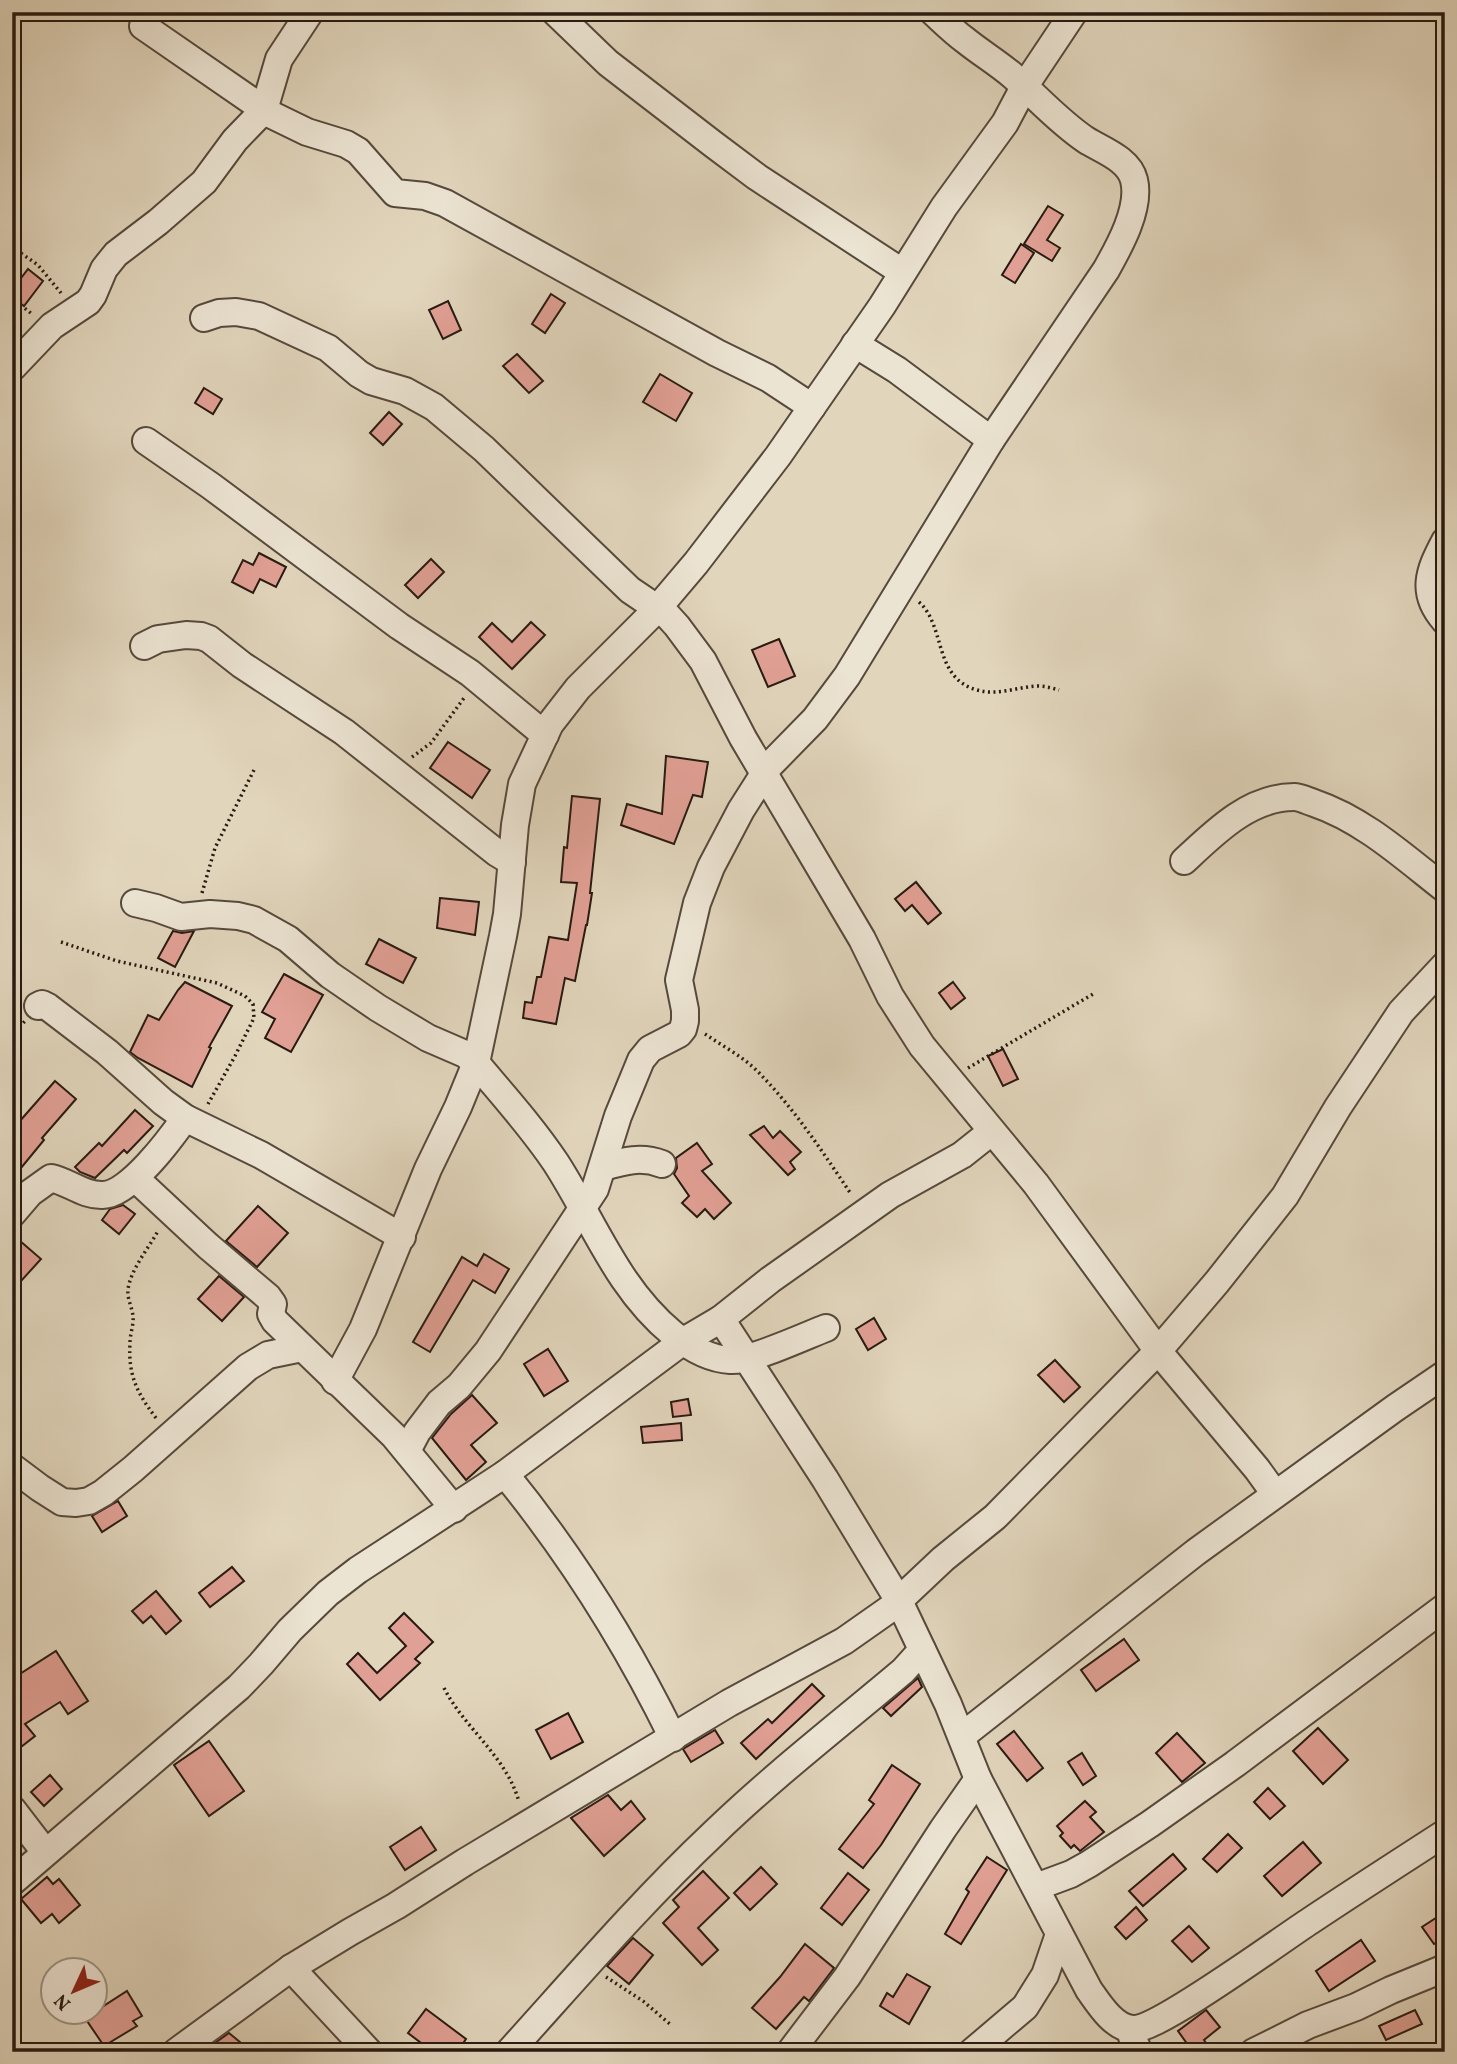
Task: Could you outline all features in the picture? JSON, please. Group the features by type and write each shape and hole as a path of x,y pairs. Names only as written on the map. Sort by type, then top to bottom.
{"street":[{"path":"12,368 52,326 83,306 93,295 104,269 116,254 196,190 246,126 264,110 279,59 310,12"},
{"path":"555,12 608,63 757,177 902,272"},
{"path":"407,1451 417,1432 439,1404 459,1386 488,1351 595,1189 618,1116 641,1060 650,1049 679,1034 684,1025 685,1010 679,980 699,895 735,821 764,773 815,719 870,641 991,440 1106,270 1130,220 1135,183 1126,166 1079,135 933,12"},
{"path":"335,1381 363,1329 428,1168 476,1063 503,936 514,825 522,784 545,735 578,688 657,609 713,541 812,407 882,306 944,207 1005,123 1024,87 1074,12"},
{"path":"143,26 264,110 307,132 358,151 395,193 425,196 445,203 717,353 768,378 812,407"},
{"path":"204,318 236,312 259,316 328,348 371,381 405,391 434,407 484,449 621,582 677,625 703,661 743,738 850,919 903,1018 948,1080 1058,1212 1158,1352 1275,1494"},
{"path":"855,344 897,370 991,440"},
{"path":"146,440 399,626 483,682 545,735"},
{"path":"1445,541 1429,579 1434,607 1445,621"},
{"path":"144,646 158,639 186,635 209,639 242,665 330,722 512,862"},
{"path":"1184,861 1213,833 1241,813 1268,801 1295,797 1331,809 1353,820 1445,889"},
{"path":"135,903 181,917 204,914 254,920 298,947 330,975 369,1002 428,1038 466,1054 541,1142 566,1178 606,1254 627,1286 655,1319 682,1342 709,1355 734,1361 826,1328"},
{"path":"176,2052 291,1968 739,1697 844,1641 899,1601 943,1559 995,1517 1158,1352 1285,1196 1338,1107 1401,1012 1445,965"},
{"path":"38,1006 42,1004 48,1007 190,1121 261,1155 402,1237"},
{"path":"12,1214 30,1193 51,1178 89,1194 102,1196 113,1193 135,1178 190,1121"},
{"path":"12,1882 239,1686 328,1593 389,1549 505,1474 682,1342 720,1319 890,1195 962,1155 991,1132"},
{"path":"603,1167 629,1160 647,1159 662,1164"},
{"path":"135,1178 268,1297 273,1304 273,1318 407,1451 454,1508"},
{"path":"720,1319 825,1479 899,1601 948,1704 978,1779 1059,1934 1097,2001 1135,2040 1149,2024 1189,2002 1445,1833"},
{"path":"12,1467 57,1500 67,1503 85,1502 103,1493 248,1367 268,1355 302,1348"},
{"path":"962,1736 1196,1552 1445,1374"},
{"path":"505,1474 569,1558 598,1603 648,1688 673,1738"},
{"path":"1036,1887 1071,1874 1150,1824 1235,1764 1445,1606"},
{"path":"509,2052 586,1966 711,1835 755,1794 903,1671 922,1650"},
{"path":"790,2052 847,1977 978,1779"},
{"path":"12,1809 45,1852"},
{"path":"972,2052 1025,2007 1045,1975 1059,1934"},
{"path":"291,1968 369,2052"},
{"path":"1254,2052 1308,2025 1445,1968"}],"path":[{"path":"12,247 43,270 76,310"},
{"path":"899,590 917,601 928,612 944,660 962,683 981,691 1009,691 1036,686 1059,690"},
{"path":"387,765 416,754 431,743 465,697 483,682"},
{"path":"195,915 215,848 254,770"},
{"path":"61,942 117,961 218,983 245,996 253,1004 254,1018 235,1056 209,1104 190,1121"},
{"path":"948,1080 1093,994"},
{"path":"684,1025 743,1058 762,1075 811,1135 864,1214"},
{"path":"163,1443 160,1426 141,1397 132,1377 129,1353 133,1318 128,1294 131,1280 167,1209"},
{"path":"444,1688 459,1714 501,1764 515,1786 520,1802 522,1828"},
{"path":"586,1966 643,2001 671,2025"}],"building":[{"path":"1048,206 1063,215 1047,240 1060,248 1052,261 1024,244"},
{"path":"1021,244 1034,253 1015,283 1002,275"},
{"path":"28,269 43,281 24,306 12,297 12,290"},
{"path":"551,294 565,303 545,333 532,324"},
{"path":"448,301 461,330 443,339 429,310"},
{"path":"517,354 543,381 529,393 503,366"},
{"path":"660,374 692,393 676,421 643,402"},
{"path":"204,388 222,399 213,414 195,403"},
{"path":"389,412 402,424 383,445 370,433"},
{"path":"259,553 286,567 276,587 260,579 253,593 232,582 243,560 253,565"},
{"path":"431,559 444,572 418,598 405,585"},
{"path":"531,622 545,635 512,669 479,637 492,623 512,642"},
{"path":"779,639 795,676 768,687 752,650"},
{"path":"448,742 490,770 472,798 430,768"},
{"path":"666,756 708,762 702,797 693,795 674,844 621,825 627,804 662,814"},
{"path":"572,796 600,799 587,925 575,981 565,978 556,1024 523,1018 525,1002 532,1003 537,977 541,977 549,937 568,940 577,883 561,882"},
{"path":"916,882 941,913 928,924 912,905 905,911 895,899"},
{"path":"440,898 479,902 475,935 437,928"},
{"path":"173,931 194,931 175,967 158,958"},
{"path":"379,939 416,958 403,983 366,964"},
{"path":"284,974 323,995 291,1052 265,1038 275,1019 262,1012"},
{"path":"185,982 232,1006 209,1047 211,1048 192,1087 130,1052 148,1015 159,1020"},
{"path":"953,982 965,998 951,1009 939,993"},
{"path":"1003,1049 1018,1079 1003,1086 988,1056"},
{"path":"55,1081 76,1099 42,1138 44,1140 12,1179 12,1130"},
{"path":"135,1110 153,1126 127,1153 124,1150 95,1178 80,1172 75,1167 99,1143 102,1146"},
{"path":"764,1126 773,1138 780,1131 801,1152 790,1162 795,1169 788,1175 750,1135"},
{"path":"697,1143 712,1164 702,1171 731,1203 714,1219 705,1209 697,1217 682,1203 689,1196 674,1174 677,1168 676,1158"},
{"path":"123,1205 135,1214 119,1234 102,1220 110,1209"},
{"path":"258,1206 288,1233 257,1267 226,1241"},
{"path":"12,1234 41,1259 12,1291"},
{"path":"484,1254 509,1269 495,1293 473,1280 430,1352 413,1342 462,1257 477,1266"},
{"path":"219,1276 244,1297 222,1321 198,1299"},
{"path":"874,1318 886,1339 868,1350 856,1329"},
{"path":"548,1349 568,1381 544,1396 524,1364"},
{"path":"1055,1360 1080,1387 1064,1402 1038,1375"},
{"path":"472,1395 497,1423 471,1445 486,1462 466,1480 432,1438 451,1414"},
{"path":"688,1399 691,1415 673,1417 671,1402"},
{"path":"681,1423 682,1440 643,1443 641,1427"},
{"path":"118,1501 127,1516 102,1532 92,1516"},
{"path":"232,1567 244,1581 210,1607 199,1593"},
{"path":"156,1591 181,1621 166,1634 151,1616 143,1623 132,1611"},
{"path":"404,1613 433,1642 415,1659 420,1663 380,1700 347,1664 358,1653 377,1673 406,1646 389,1628"},
{"path":"1124,1639 1139,1660 1096,1691 1081,1670"},
{"path":"56,1651 88,1701 68,1714 60,1702 25,1724 35,1736 12,1754 12,1679"},
{"path":"918,1678 922,1687 891,1716 883,1708"},
{"path":"812,1684 824,1696 756,1759 741,1743 768,1719 772,1723"},
{"path":"568,1713 583,1742 551,1759 536,1730"},
{"path":"1318,1728 1348,1760 1323,1784 1293,1751"},
{"path":"715,1730 723,1743 691,1762 683,1749"},
{"path":"1014,1731 1043,1768 1027,1781 997,1744"},
{"path":"1177,1733 1205,1763 1182,1782 1156,1753"},
{"path":"209,1741 244,1791 209,1816 174,1765"},
{"path":"1082,1753 1096,1776 1083,1785 1068,1762"},
{"path":"892,1765 920,1784 863,1868 839,1849 874,1804 869,1800"},
{"path":"50,1775 62,1789 44,1806 31,1792"},
{"path":"1268,1788 1285,1806 1270,1819 1254,1802"},
{"path":"608,1795 621,1810 631,1801 645,1819 604,1856 571,1818"},
{"path":"1085,1801 1096,1812 1090,1817 1104,1832 1080,1851 1074,1845 1071,1848 1060,1836 1063,1833 1057,1826"},
{"path":"421,1827 436,1850 405,1870 390,1847"},
{"path":"1228,1834 1242,1848 1217,1872 1203,1859"},
{"path":"1303,1842 1321,1863 1282,1896 1264,1876"},
{"path":"1173,1854 1186,1869 1143,1906 1129,1891"},
{"path":"987,1857 1007,1870 961,1944 945,1934 969,1892 966,1889"},
{"path":"761,1867 777,1884 750,1910 734,1893"},
{"path":"703,1871 729,1898 698,1928 718,1950 702,1965 663,1923 679,1907 673,1900"},
{"path":"848,1873 869,1890 842,1925 821,1908"},
{"path":"47,1877 53,1884 59,1879 80,1905 59,1923 52,1914 41,1923 21,1899"},
{"path":"1136,1907 1147,1920 1126,1939 1115,1927"},
{"path":"1445,1912 1445,1937 1434,1944 1422,1927"},
{"path":"1189,1926 1209,1948 1192,1962 1172,1941"},
{"path":"633,1938 653,1955 629,1984 607,1966"},
{"path":"1361,1940 1375,1961 1329,1991 1316,1971"},
{"path":"805,1944 834,1968 809,2001 804,1997 776,2029 752,2008"},
{"path":"907,1974 930,1987 909,2024 880,2006 887,1993 893,1997"},
{"path":"127,1991 142,2016 133,2021 137,2026 104,2046 90,2025 108,2025 108,2003"},
{"path":"426,2009 466,2039 457,2052 433,2052 408,2033"},
{"path":"1206,2010 1220,2027 1204,2040 1212,2052 1193,2052 1178,2031"},
{"path":"1415,2010 1422,2024 1386,2040 1379,2026"},
{"path":"229,2033 252,2052 225,2052 215,2043"}]}
